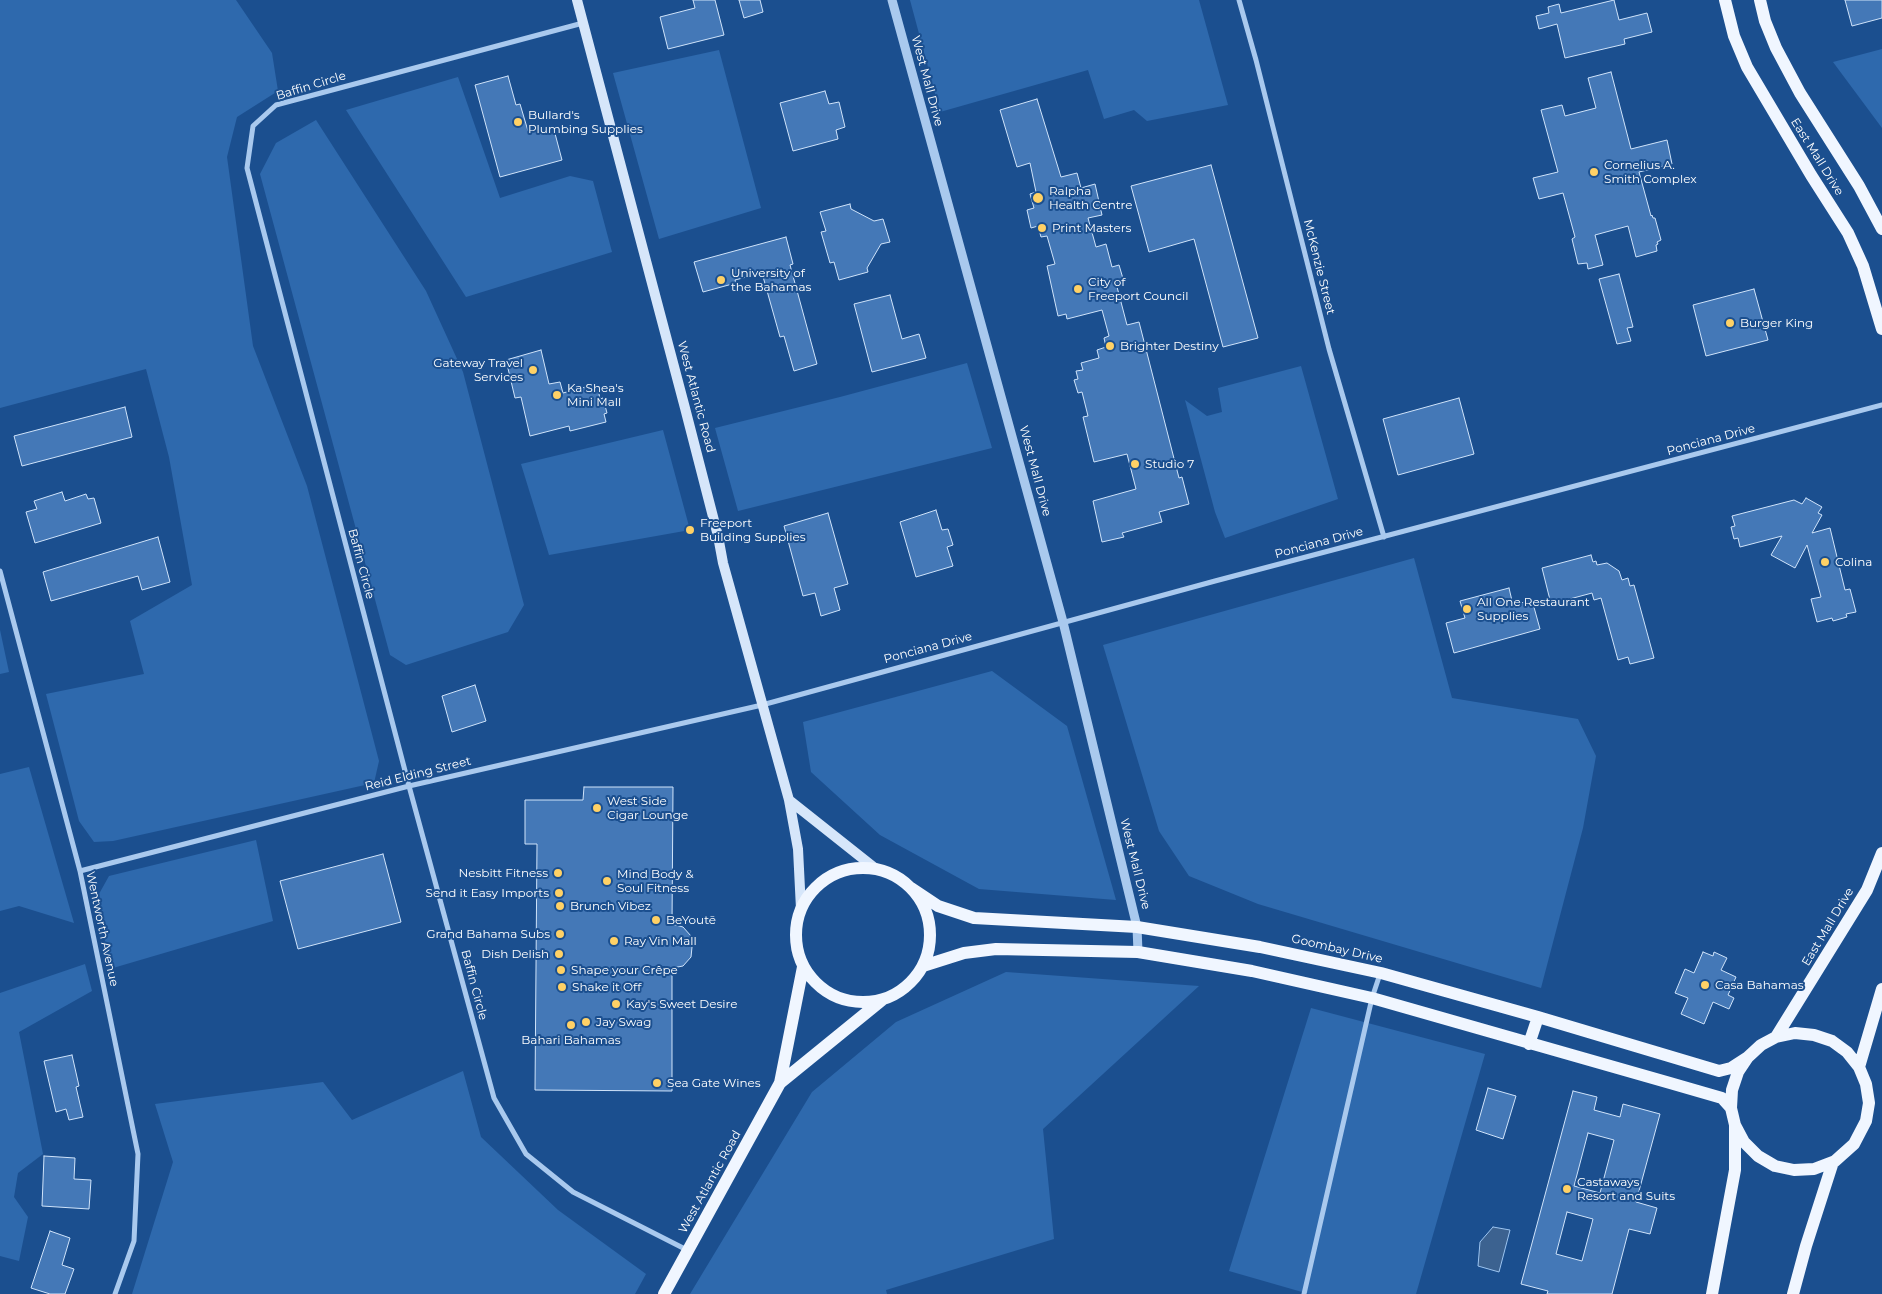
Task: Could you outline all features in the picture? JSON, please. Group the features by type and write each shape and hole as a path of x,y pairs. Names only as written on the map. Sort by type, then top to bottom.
{"main road":[{"name":"West Atlantic Road","path":"577,0 788,800 798,849 801,909"},
{"name":"East Mall Drive","path":"1725,0 1734,36 1747,67 1848,233 1863,266 1882,329"},
{"name":"East Mall Drive","path":"1760,0 1765,21 1776,48 1800,93 1859,186 1882,229"},
{"path":"788,800 876,869"},
{"name":"East Mall Drive","path":"1776,1037 1867,890 1882,853"},
{"path":"858,868 876,869 895,876 911,888 924,905 930,925 930,946 923,966 913,981 899,992 882,1000 859,1002 837,997 817,985 803,967 798,953 797,924 801,909 810,893 824,881 840,872 858,868"},
{"name":"Goombay Drive","path":"911,888 938,906 974,918 1137,927 1260,946 1381,973 1538,1016 1719,1071 1731,1068 1748,1057"},
{"path":"923,966 943,958 980,950 1138,952 1252,971 1372,998 1722,1098 1731,1108"},
{"name":"West Atlantic Road","path":"664,1294 780,1083 803,967"},
{"path":"1859,1067 1882,989"},
{"name":"West Atlantic Road","path":"780,1083 882,1000"},
{"path":"1529,1044 1538,1016"},
{"path":"1712,1294 1735,1170 1735,1125 1731,1108 1732,1090 1738,1072 1748,1057 1761,1045 1776,1037 1795,1033 1814,1035 1832,1041 1847,1052 1859,1067 1866,1084 1869,1103 1866,1121 1854,1144 1832,1162 1814,1169 1794,1170 1775,1166 1758,1156 1744,1142 1735,1125"},
{"path":"1793,1294 1832,1162"}],"street":[{"name":"West Mall Drive","path":"892,0 1063,622 1137,927 1138,952"},
{"name":"McKenzie Street","path":"1239,0 1329,349 1384,536"},
{"name":"Baffin Circle","path":"583,23 276,105 252,126 247,168 409,786 494,1098 526,1154 573,1192 688,1251"},
{"name":"Ponciana Drive","path":"762,705 1384,536 1882,405"},
{"name":"Wentworth Avenue","path":"0,572 80,871 138,1154 134,1241 115,1294"},
{"name":"Reid Elding Street","path":"80,871 409,786 762,705"},
{"path":"1304,1294 1372,998 1381,973"}],"shaded area":[{"path":"0,0 236,0 272,53 278,91 237,117 227,157 253,346 307,486 379,761 374,783 113,841 94,842 79,821 46,694 144,674 130,621 192,585 169,457 146,369 0,408"},
{"path":"910,0 1199,0 1228,105 1147,121 1134,110 1104,119 1088,70 940,112"},
{"path":"1882,49 1882,128 1833,62"},
{"path":"719,50 761,208 659,239 613,73"},
{"path":"458,77 500,198 570,176 593,181 612,252 466,297 346,110"},
{"path":"316,120 426,291 463,372 524,605 508,632 406,665 390,655 260,174 276,143"},
{"path":"967,363 992,448 738,511 715,428"},
{"path":"1301,366 1338,499 1225,538 1215,512 1185,400 1207,416 1222,412 1218,388"},
{"path":"663,430 690,530 549,555 521,464"},
{"path":"1414,558 1452,698 1578,719 1596,756 1583,828 1541,988 1258,904 1189,876 1159,831 1103,645"},
{"path":"0,630 9,672 0,674"},
{"path":"992,671 1067,726 1116,900 979,889 880,835 811,772 803,722"},
{"path":"29,767 74,923 19,906 0,911 0,774"},
{"path":"256,840 273,921 113,968 94,903 109,876"},
{"path":"85,964 92,991 19,1032 43,1154 18,1173 14,1197 28,1217 19,1261 0,1256 0,993"},
{"path":"1006,972 1199,986 1043,1129 1054,1239 886,1290 887,1294 690,1294 812,1092 896,1022"},
{"path":"1311,1008 1485,1054 1416,1294 1309,1294 1229,1271"},
{"path":"463,1071 481,1137 558,1210 646,1274 635,1294 132,1294 173,1162 155,1104 323,1082 352,1120"},
{"path":"1493,1227 1510,1230 1499,1272 1478,1266 1480,1242"}],"building":[{"path":"693,0 715,0 724,35 668,49 660,17 695,8"},
{"path":"739,0 760,0 763,12 744,18"},
{"path":"1614,0 1619,20 1647,13 1652,32 1624,39 1625,44 1565,58 1557,24 1539,29 1536,16 1549,13 1548,7 1559,4 1561,13"},
{"path":"1845,0 1882,0 1882,18 1852,26"},
{"name":"Cornelius A. Smith Complex","path":"1611,72 1631,149 1667,140 1672,164 1639,172 1651,216 1655,218 1661,240 1657,242 1657,251 1636,257 1628,226 1595,235 1603,265 1588,269 1587,263 1578,264 1572,239 1575,237 1563,193 1539,199 1533,178 1558,172 1541,110 1562,105 1565,116 1596,108 1588,78"},
{"path":"508,76 516,105 520,104 528,131 553,126 562,160 500,177 475,85"},
{"path":"825,91 829,104 839,102 845,127 836,130 838,139 793,151 780,103"},
{"path":"1037,99 1061,177 1077,173 1081,188 1095,184 1102,215 1088,218 1096,247 1106,244 1112,267 1119,265 1124,282 1116,283 1127,325 1139,322 1179,478 1182,477 1189,504 1159,512 1162,522 1122,533 1124,537 1102,542 1093,501 1136,489 1127,454 1094,462 1083,417 1088,416 1082,392 1078,393 1074,380 1078,379 1076,371 1083,370 1081,363 1099,358 1097,350 1106,347 1104,338 1109,336 1102,310 1067,319 1066,314 1058,316 1047,266 1055,264 1047,236 1041,237 1038,226 1031,228 1027,210 1034,208 1030,194 1036,192 1030,163 1017,167 1000,110"},
{"path":"1211,165 1258,338 1223,347 1194,239 1149,252 1131,186"},
{"path":"850,204 851,209 874,221 883,219 890,242 881,244 867,268 868,272 839,280 834,262 830,263 821,232 826,231 820,212"},
{"path":"786,237 793,264 790,265 817,364 794,371 784,336 780,337 762,273 735,280 736,283 703,292 694,262"},
{"path":"1619,274 1633,327 1627,328 1631,341 1617,344 1599,279"},
{"name":"Burger King","path":"1754,289 1768,340 1706,356 1693,305"},
{"path":"890,295 902,339 919,334 926,358 872,372 854,304"},
{"name":"Ka Shea's Mini Mall","path":"541,350 549,384 560,382 563,393 597,384 600,399 603,398 607,413 604,414 606,422 570,431 569,426 530,436 521,397 515,398 506,360"},
{"path":"1459,398 1474,454 1398,475 1383,419"},
{"path":"125,407 132,437 22,466 14,436"},
{"path":"62,492 65,501 86,494 88,499 94,498 101,523 35,543 26,512 37,509 34,501"},
{"name":"Colina","path":"1806,498 1822,507 1818,513 1822,515 1812,533 1830,528 1845,590 1850,589 1856,612 1846,614 1847,617 1833,621 1832,618 1817,622 1811,599 1821,597 1807,545 1795,568 1771,555 1782,536 1740,547 1738,538 1734,539 1731,527 1735,526 1732,516 1794,500 1802,504"},
{"path":"936,510 942,530 948,529 953,545 947,547 953,566 916,577 900,522"},
{"path":"828,513 848,584 834,588 840,610 821,616 815,593 803,596 784,526"},
{"path":"158,537 170,582 142,590 138,576 51,601 43,572"},
{"path":"1591,555 1593,562 1596,561 1597,565 1607,563 1619,571 1622,580 1628,578 1630,586 1634,585 1654,658 1630,664 1628,657 1618,660 1601,598 1594,600 1592,593 1551,604 1542,568"},
{"path":"1509,588 1513,605 1532,600 1540,629 1454,653 1446,623 1465,618 1460,601"},
{"path":"475,685 486,721 452,732 442,696"},
{"name":"Ray Vin Mall","path":"584,787 673,787 672,924 683,927 691,936 692,947 691,957 683,966 672,968 672,1091 535,1090 537,844 525,844 525,800 583,800"},
{"path":"383,854 401,922 298,949 280,881"},
{"name":"Casa Bahamas","path":"1703,952 1713,956 1714,952 1727,958 1721,970 1736,977 1728,995 1734,998 1729,1009 1713,1002 1704,1024 1681,1014 1688,998 1675,993 1685,969 1694,973"},
{"path":"72,1055 79,1086 76,1087 83,1117 69,1120 66,1109 56,1112 44,1061"},
{"path":"1488,1088 1516,1096 1503,1139 1476,1130"},
{"name":"Castaways Resort and Suits","path":"1573,1091 1597,1097 1594,1110 1620,1117 1623,1104 1660,1114 1636,1202 1657,1208 1650,1234 1629,1229 1612,1294 1547,1294 1548,1291 1521,1284","holes":["1588,1133 1614,1140 1600,1193 1574,1186","1567,1212 1593,1219 1582,1261 1556,1254"]},
{"path":"44,1156 75,1158 74,1179 91,1180 89,1209 42,1206"},
{"path":"50,1231 70,1238 62,1265 74,1269 65,1294 50,1294 31,1288"}],"place":[{"name":"Bullard's Plumbing Supplies","path":"518,122"},
{"name":"Cornelius A. Smith Complex","path":"1594,172"},
{"name":"Ralpha Health Centre","path":"1038,198"},
{"name":"Print Masters","path":"1042,228"},
{"name":"University of the Bahamas","path":"721,280"},
{"name":"City of Freeport Council","path":"1078,289"},
{"name":"Burger King","path":"1730,323"},
{"name":"Brighter Destiny","path":"1110,346"},
{"name":"Gateway Travel Services","path":"533,370"},
{"name":"Ka Shea's Mini Mall","path":"557,395"},
{"name":"Studio 7","path":"1135,464"},
{"name":"Freeport Building Supplies","path":"690,530"},
{"name":"Colina","path":"1825,562"},
{"name":"All One Restaurant Supplies","path":"1467,609"},
{"name":"West Side Cigar Lounge","path":"597,808"},
{"name":"Nesbitt Fitness","path":"558,873"},
{"name":"Mind Body & Soul Fitness","path":"607,881"},
{"name":"Send it Easy Imports","path":"559,893"},
{"name":"Brunch Vibez","path":"560,906"},
{"name":"BeYoutē","path":"656,920"},
{"name":"Grand Bahama Subs","path":"560,934"},
{"name":"Ray Vin Mall","path":"614,941"},
{"name":"Dish Delish","path":"559,954"},
{"name":"Shape your Crêpe","path":"561,970"},
{"name":"Casa Bahamas","path":"1705,985"},
{"name":"Shake it Off","path":"562,987"},
{"name":"Kay's Sweet Desire","path":"616,1004"},
{"name":"Jay Swag","path":"586,1022"},
{"name":"Bahari Bahamas","path":"571,1025"},
{"name":"Sea Gate Wines","path":"657,1083"},
{"name":"Castaways Resort and Suits","path":"1567,1189"}]}
